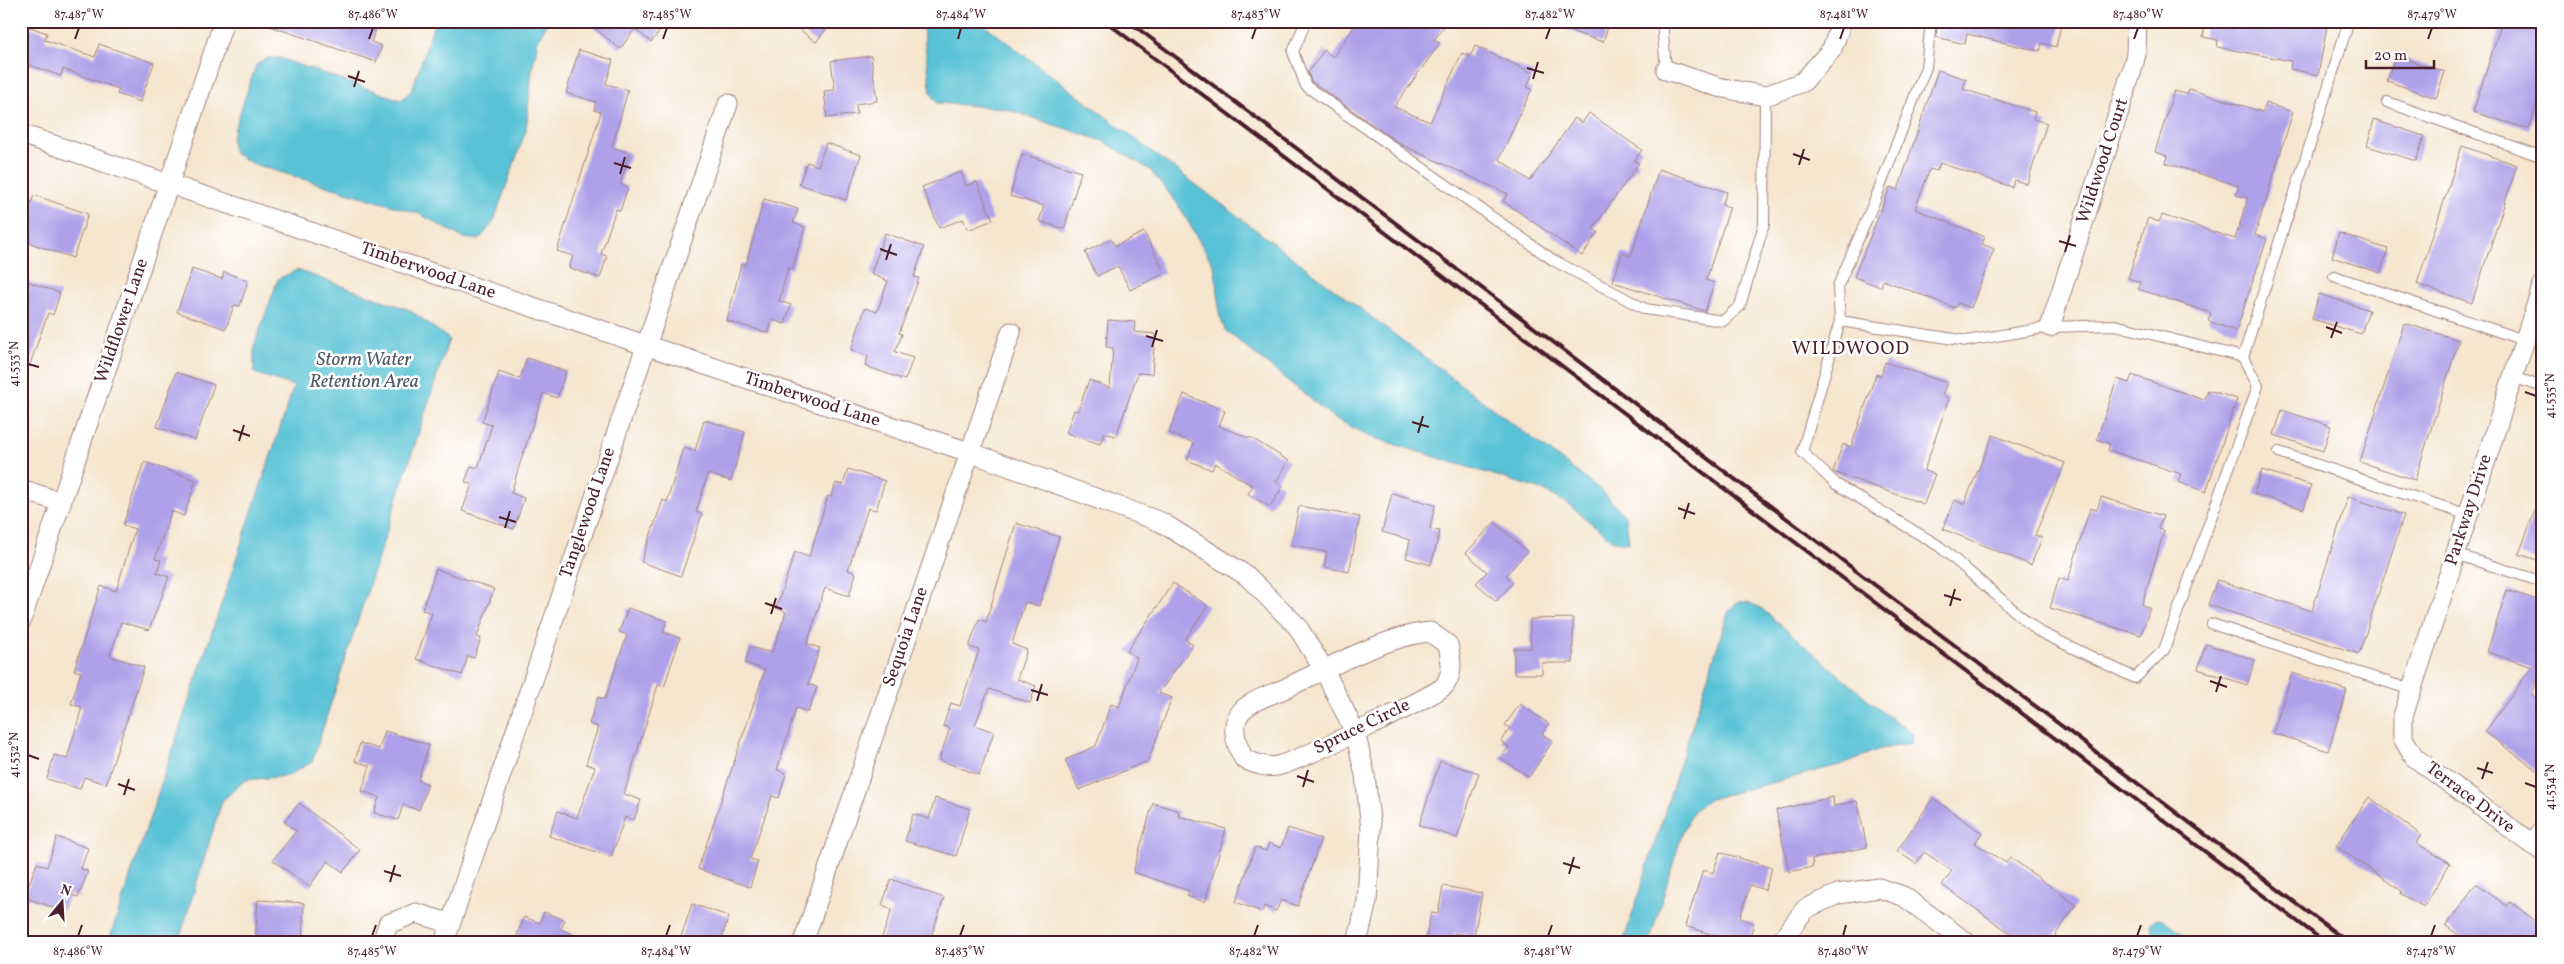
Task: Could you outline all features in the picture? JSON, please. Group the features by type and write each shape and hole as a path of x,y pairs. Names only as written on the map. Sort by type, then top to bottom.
{"street":[{"name":"Wildflower Lane","path":"21,621 224,21"},
{"path":"1666,70 1718,87 1765,96 1803,82 1832,49 1842,21"},
{"name":"Wildwood Court","path":"2050,327 2132,70 2136,54 2137,21"},
{"name":"Tanglewood Lane","path":"444,943 449,923 728,104"},
{"name":"Timberwood Lane","path":"21,134 645,345 969,452 1161,522 1247,576 1296,626 1324,670 1355,732 1365,775 1371,829 1367,901 1357,943"},
{"name":"Parkway Drive","path":"2403,738 2403,716 2411,690 2543,284"},
{"name":"Sequoia Lane","path":"803,943 1011,332"},
{"path":"21,489 60,502"},
{"name":"Spruce Circle","path":"1430,632 1448,645 1452,669 1444,686 1355,732 1279,765 1261,766 1244,759 1234,740 1236,722 1245,707 1324,670 1410,634 1430,632"},
{"name":"Terrace Drive","path":"2403,738 2414,756 2535,846"},
{"path":"1780,943 1804,909 1838,894 1880,888 1903,896 1967,943"},
{"path":"382,943 388,924 416,914 449,923"}],"lane":[{"path":"1306,21 1293,52 1306,86 1553,260 1645,309 1723,322 1740,306 1764,224 1765,96"},
{"path":"1662,21 1666,70"},
{"path":"1931,21 1926,67 1875,200 1838,286 1840,320 1802,452 1836,484 1939,546 2038,631 2135,678 2164,650 2258,386 2243,357 2349,21"},
{"path":"2387,102 2543,156"},
{"path":"2334,276 2524,340"},
{"path":"1840,320 1967,341 2050,327 2116,325 2243,357"},
{"path":"2513,377 2543,387"},
{"path":"2279,452 2468,514"},
{"path":"2455,554 2543,582"},
{"path":"2212,624 2411,690"},
{"path":"2535,846 2543,823"}],"water":[{"path":"435,21 548,21 538,40 532,70 526,130 493,223 479,240 463,238 420,214 253,164 234,153 231,139 256,65 267,58 279,58 401,100 412,90"},
{"path":"922,21 979,21 1602,491 1626,517 1629,543 1613,541 1568,504 1542,490 1371,437 1334,418 1225,330 1219,314 1219,299 1214,266 1177,203 1150,170 1103,141 1003,108 937,103 931,93"},
{"name":"Storm Water Retention Area","path":"297,270 410,310 449,339 312,762 287,776 245,780 222,801 178,943 108,943 294,386 254,373 254,346 278,279"},
{"path":"1737,602 1748,602 1762,609 1884,713 1912,733 1911,744 1880,749 1843,764 1710,799 1695,809 1683,831 1649,943 1623,943 1728,613"},
{"path":"2157,918 2163,919 2194,943 2156,943 2152,936 2151,922"}],"building":[{"path":"265,21 378,21 371,42 382,46 376,62 264,24"},
{"path":"586,21 668,21 651,42 635,29 620,49"},
{"path":"788,21 833,21 816,42"},
{"path":"1358,21 1448,21 1434,40 1440,43 1394,107 1430,122 1462,53 1470,57 1475,46 1533,73 1527,87 1532,89 1499,159 1530,181 1575,118 1582,123 1589,113 1642,150 1634,161 1639,163 1593,229 1598,232 1582,256 1503,201 1508,194 1400,144 1311,81 1308,73 1324,50 1333,57"},
{"path":"1552,21 1610,21 1603,42 1552,25"},
{"path":"1938,21 2062,21 2056,47 2042,43 2040,51 1967,34 1965,44 1936,37"},
{"path":"2206,21 2328,21 2318,75 2290,69 2291,61 2217,47 2218,40 2203,37"},
{"path":"2502,21 2543,21 2543,83 2529,129 2473,112"},
{"path":"21,24 47,33 45,40 95,57 99,44 154,63 140,102 117,94 119,89 63,69 61,76 21,62"},
{"path":"579,50 613,60 606,84 628,90 612,147 630,153 620,184 628,187 620,211 616,209 601,254 607,256 600,278 569,268 573,256 557,251 601,112 594,110 596,102 566,93"},
{"path":"871,56 877,101 856,104 857,114 827,118 824,91 835,90 831,61"},
{"path":"2395,56 2445,72 2436,98 2387,81"},
{"path":"1938,70 1966,79 1963,89 2035,112 2033,119 2047,123 2027,184 2014,180 2012,187 1940,163 1937,171 1930,169 1915,209 1985,237 1982,244 1994,249 1971,308 1958,303 1955,308 1883,280 1881,287 1854,277 1890,187 1898,190"},
{"path":"2189,89 2263,112 2265,103 2293,112 2255,235 2267,239 2236,331 2208,321 2211,313 2138,289 2140,282 2128,278 2148,218 2159,222 2162,215 2235,239 2248,198 2236,195 2239,186 2166,163 2168,156 2155,152 2174,91 2187,94"},
{"path":"2374,120 2424,136 2416,161 2367,146"},
{"path":"826,143 861,155 846,200 799,184 807,162 818,166"},
{"path":"2462,146 2517,165 2472,303 2417,284"},
{"path":"1022,154 1081,172 1064,229 1039,221 1044,206 1010,196"},
{"path":"1659,169 1727,192 1722,205 1730,207 1706,280 1714,283 1705,311 1613,282 1622,253 1631,256"},
{"path":"961,172 966,186 977,182 993,220 968,230 963,219 939,228 922,187"},
{"path":"34,195 88,214 73,258 21,240 21,233"},
{"path":"764,199 798,209 793,223 805,227 792,269 788,268 779,301 791,305 785,324 772,320 769,333 727,321 741,264 746,265"},
{"path":"1144,232 1165,273 1130,290 1118,266 1097,276 1085,252 1111,239 1115,246"},
{"path":"885,233 924,247 914,277 919,278 899,333 902,334 895,352 913,358 905,380 865,366 868,356 851,350 865,308 877,312 888,281 871,274"},
{"path":"2339,233 2388,249 2380,273 2332,257"},
{"path":"192,269 222,279 224,272 248,281 240,306 234,305 226,329 177,312"},
{"path":"21,279 60,293 53,315 48,313 24,381 21,381"},
{"path":"2319,294 2369,310 2361,334 2312,319"},
{"path":"1108,320 1135,322 1134,332 1155,334 1152,374 1138,373 1116,436 1104,433 1100,444 1066,433 1074,410 1078,411 1089,380 1110,388 1113,348 1106,347"},
{"path":"2404,323 2459,340 2415,480 2360,462"},
{"path":"527,358 566,371 557,398 543,393 511,493 524,498 514,529 462,511 472,484 465,482 471,466 478,468 492,425 482,422 499,372 520,379"},
{"path":"1885,362 1947,383 1942,395 1949,398 1924,471 1935,474 1924,504 1833,472 1843,444 1851,447 1876,374 1881,376"},
{"path":"176,372 214,385 195,440 157,427"},
{"path":"2132,375 2204,400 2208,390 2237,399 2206,492 2178,482 2181,474 2108,450 2110,444 2097,439 2117,379 2129,383"},
{"path":"1184,394 1225,411 1219,426 1250,437 1289,461 1276,482 1283,486 1270,507 1248,494 1253,486 1215,463 1212,470 1187,460 1194,443 1169,433"},
{"path":"2282,410 2331,426 2323,451 2274,435"},
{"path":"704,420 745,432 731,481 708,474 696,512 702,514 681,576 641,562 663,500 667,502 683,448 695,451"},
{"path":"1993,435 2065,463 2035,535 2042,538 2031,565 1943,529 1955,500 1964,504"},
{"path":"144,462 196,480 184,516 171,511 155,559 161,560 157,573 169,577 149,630 121,622 110,656 144,667 106,784 84,777 80,789 47,779 54,755 67,759 82,707 71,704 81,672 74,670 101,586 116,591 135,529 123,525"},
{"path":"848,469 885,481 876,510 868,508 848,570 856,573 849,596 825,588 807,644 820,648 808,684 817,687 808,712 796,708 777,770 786,773 779,798 772,796 750,859 758,861 750,887 698,869 765,670 745,663 750,647 772,653 786,612 776,608 795,552 809,557 828,496 831,497 836,483 843,485"},
{"path":"2262,470 2311,485 2304,509 2254,494"},
{"path":"1392,493 1435,505 1430,529 1440,531 1431,565 1406,558 1410,540 1382,532"},
{"path":"2540,496 2543,496 2543,562 2519,554"},
{"path":"2101,497 2163,516 2158,529 2164,531 2142,605 2150,608 2141,635 2050,608 2059,578 2068,581 2090,508 2097,510"},
{"path":"2348,497 2404,515 2359,654 2208,605 2217,580 2312,611"},
{"path":"1299,506 1360,517 1349,572 1324,567 1327,552 1291,545"},
{"path":"1495,522 1527,552 1506,575 1513,583 1496,601 1476,583 1487,572 1466,553"},
{"path":"1016,523 1059,537 1039,606 1025,602 1012,644 1027,650 1017,679 1036,686 1030,703 989,689 975,725 994,732 979,775 939,760 950,728 943,726 951,703 960,706 979,650 969,647 979,619 986,622"},
{"path":"436,569 494,589 477,637 481,638 474,658 468,656 462,675 416,659 432,613 422,610"},
{"path":"1173,583 1208,606 1185,639 1193,645 1159,693 1172,698 1148,761 1079,790 1065,760 1096,746 1111,704 1119,707 1137,658 1127,651"},
{"path":"2507,590 2543,602 2543,671 2541,670 2532,695 2543,703 2543,775 2485,732 2532,667 2487,652"},
{"path":"628,608 667,621 663,632 680,638 664,687 658,685 624,794 641,800 634,820 625,817 611,857 549,836 558,811 577,818 595,767 586,764 598,727 589,724 598,697 605,699 627,635 619,632"},
{"path":"1573,618 1573,663 1542,663 1542,674 1514,674 1514,648 1531,648 1530,619"},
{"path":"2206,644 2255,660 2247,685 2198,669"},
{"path":"2292,673 2347,690 2328,751 2273,733"},
{"path":"1520,704 1549,724 1542,734 1553,741 1529,777 1500,758 1509,747 1501,741 1510,728 1505,725"},
{"path":"385,731 429,745 418,780 428,784 419,810 403,805 398,820 374,813 379,797 362,791 370,766 355,761 360,743 379,749"},
{"path":"1440,761 1479,773 1457,838 1419,825"},
{"path":"1833,797 1834,806 1857,801 1867,847 1812,859 1813,867 1789,872 1776,810"},
{"path":"2369,797 2421,835 2416,843 2450,863 2424,907 2401,894 2402,891 2336,846"},
{"path":"935,798 970,809 956,856 905,841 913,814 929,819"},
{"path":"1933,798 1982,833 1975,843 2006,863 2010,857 2076,905 2050,943 2024,943 1942,885 1952,871 1924,852 1916,864 1897,851"},
{"path":"299,803 360,850 343,872 328,861 309,887 273,860 296,831 284,822"},
{"path":"1153,803 1179,811 1178,816 1226,829 1205,902 1187,896 1189,891 1133,872"},
{"path":"1288,828 1321,839 1298,906 1281,900 1276,911 1264,906 1262,912 1236,902 1255,847 1266,851 1269,843 1281,848"},
{"path":"57,837 88,848 81,869 88,871 78,897 69,894 63,911 24,897 37,863 47,867"},
{"path":"1720,852 1772,868 1765,890 1750,885 1740,918 1754,923 1748,943 1738,943 1685,926 1703,870 1713,873"},
{"path":"891,879 944,898 929,943 880,943 892,909 882,905"},
{"path":"2476,884 2507,906 2510,902 2543,926 2543,943 2470,943 2446,926"},
{"path":"1443,886 1482,893 1474,936 1454,933 1453,942 1426,937 1431,913 1438,914"},
{"path":"258,900 304,903 302,943 255,943"},
{"path":"692,904 729,916 720,943 679,943"},
{"path":"544,912 565,920 561,929 592,943 514,943 524,917 540,923"}],"railway":[{"path":"1105,21 2326,943"},
{"path":"1128,21 2349,943"}],"district":[{"name":"WILDWOOD","path":"1851,349"}]}
